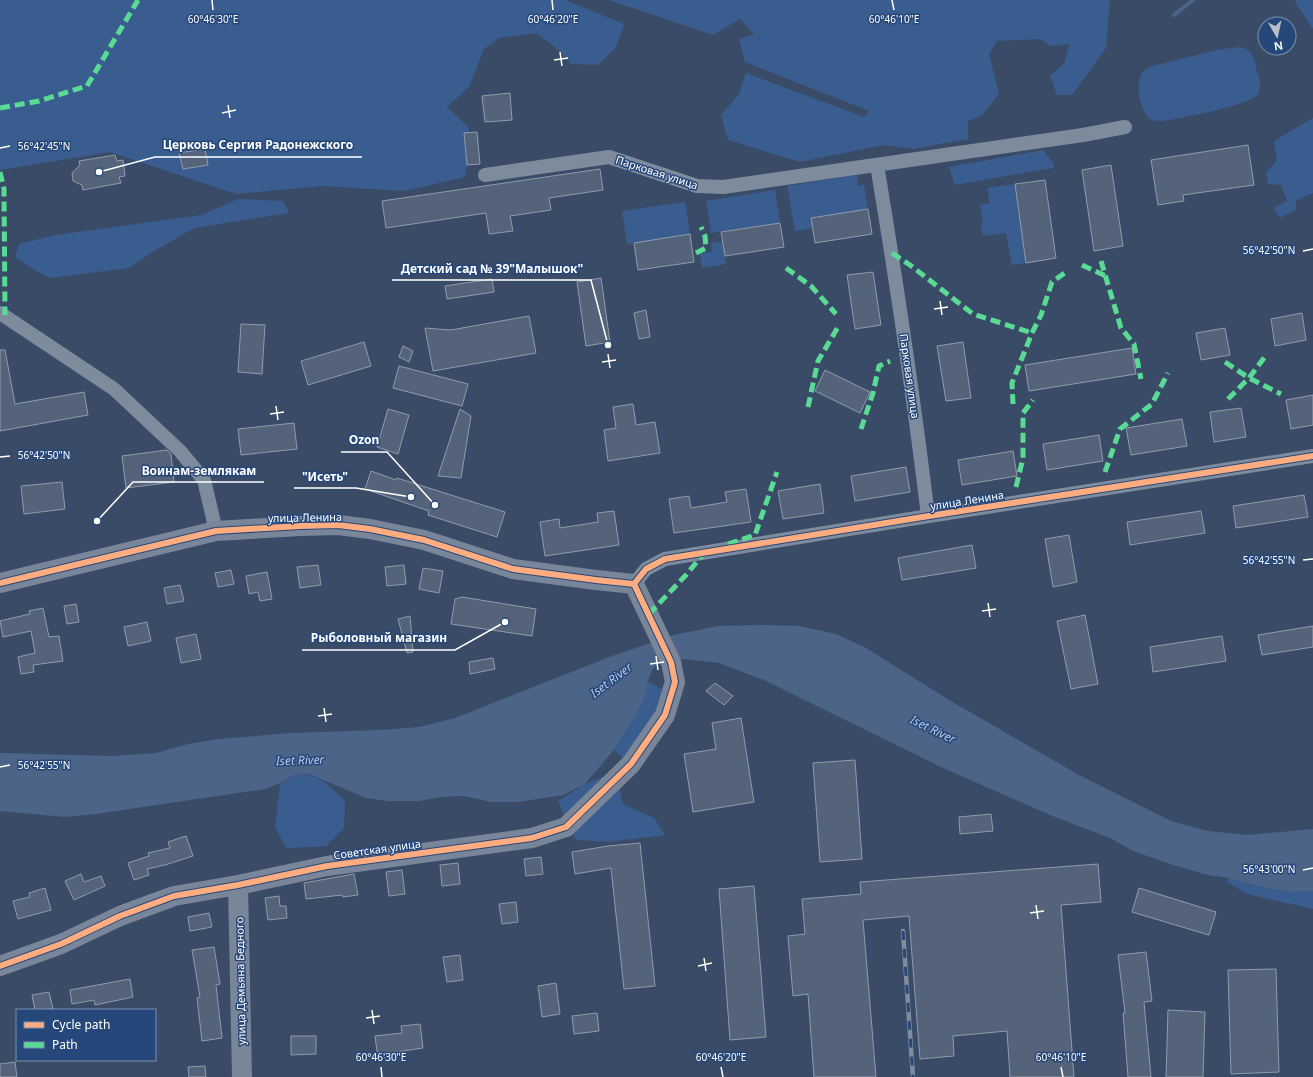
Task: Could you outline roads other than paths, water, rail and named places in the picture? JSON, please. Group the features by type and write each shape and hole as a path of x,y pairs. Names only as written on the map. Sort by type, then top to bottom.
{"street":[{"name":"Парковая улица","path":"485,175 609,157 697,186 723,188 1083,135 1126,127"},
{"name":"Парковая улица","path":"877,165 892,253 929,516"},
{"path":"0,313 114,389 180,451 204,480 216,531"},
{"name":"улица Ленина","path":"0,583 216,531 338,525 370,529 424,540 513,569 634,584 646,569 666,559 1313,456"},
{"name":"Советская улица","path":"0,966 61,944 120,916 174,896 238,885 327,866 532,838 566,827 631,764 664,715 675,682 671,662 634,584"},
{"name":"улица Демьяна Бедного","path":"238,885 242,1077"}],"water":[{"name":"Iset River","path":"718,626 799,626 836,634 866,648 949,700 1079,775 1171,821 1208,831 1247,835 1313,829 1313,891 1291,892 1260,887 1229,878 1208,875 1133,851 1110,838 1050,815 941,767 764,680 719,663 685,659 665,661 657,664 652,670 644,698 637,713 614,750 585,784 563,795 518,802 491,802 464,796 441,797 419,801 388,801 366,798 309,774 299,773 265,789 96,814 65,817 0,811 0,753 112,756 156,753 188,744 219,739 291,733 419,727 455,718 612,656 674,635"}],"waterway":[{"path":"1174,15 1193,0"}],"railway":[{"path":"903,931 913,1077"}],"place":[{"name":"Церковь Сергия Радонежского","path":"99,172"},
{"name":"Детский сад № 39\"Малышок\"","path":"608,345"},
{"name":"\"Исеть\"","path":"411,497"},
{"name":"Ozon","path":"435,505"},
{"name":"Воинам-землякам","path":"97,521"},
{"name":"Рыболовный магазин","path":"505,622"}]}
